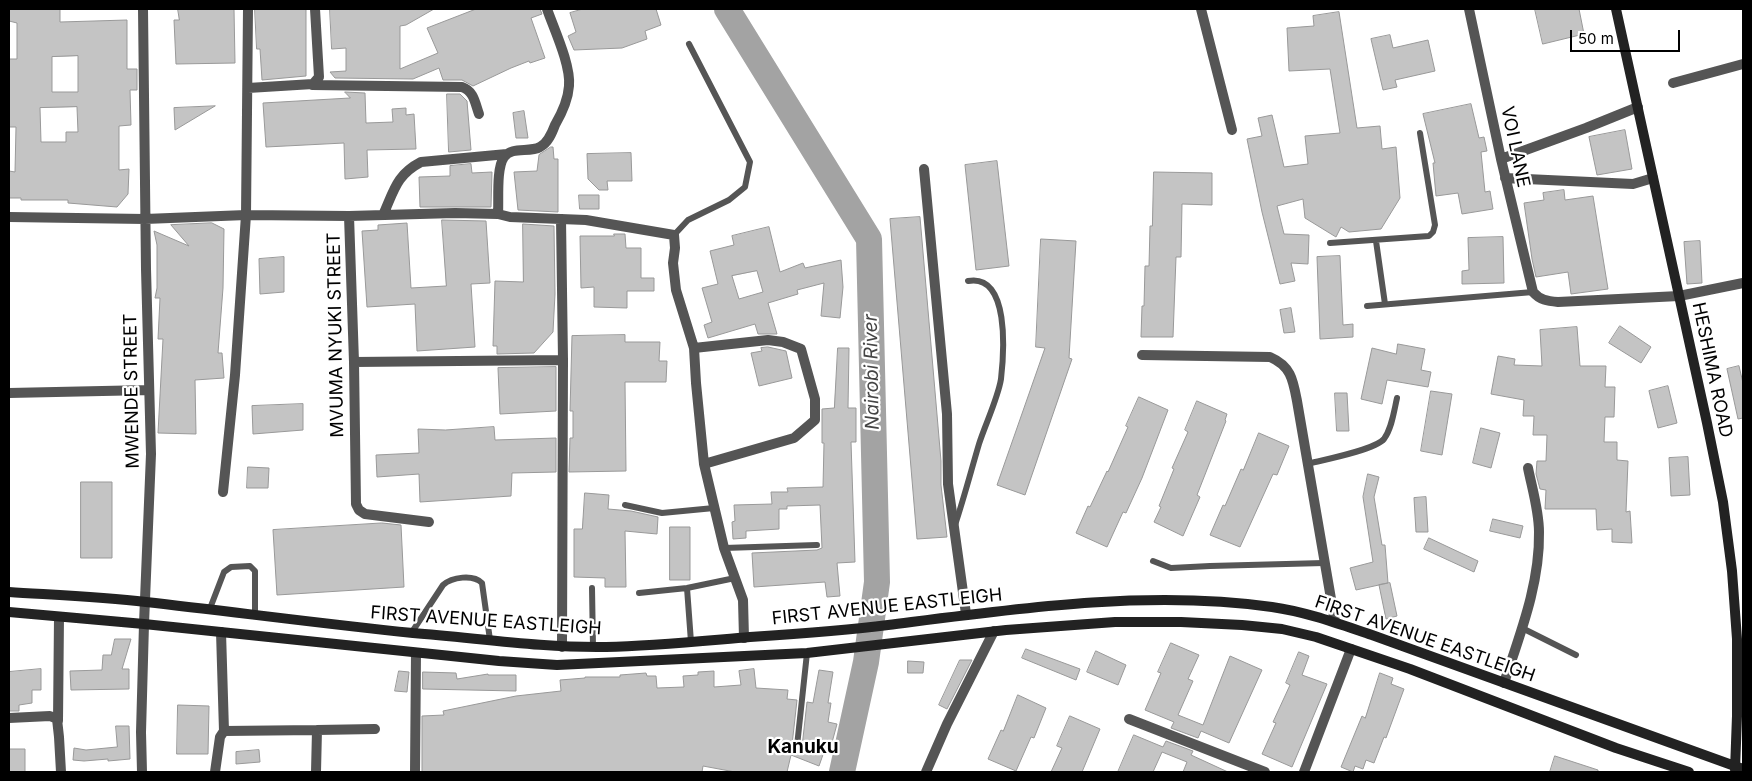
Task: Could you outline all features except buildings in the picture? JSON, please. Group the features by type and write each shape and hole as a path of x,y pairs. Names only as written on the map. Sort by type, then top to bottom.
{"main road":[{"name":"HESHIMA ROAD","path":"1616,9 1722,502 1732,571 1737,639 1738,769"},
{"name":"FIRST AVENUE EASTLEIGH","path":"9,592 145,602 363,629 562,647 691,642 834,631 966,614 1071,604 1172,601 1273,607 1335,622 1738,769"},
{"name":"FIRST AVENUE EASTLEIGH","path":"9,612 144,624 416,653 558,665 807,653 836,648 994,631 1115,622 1181,622 1282,629 1351,648 1616,748 1689,772"}],"street":[{"name":"MWENDE STREET","path":"142,772 141,732 144,624 151,454 145,219 143,9"},
{"path":"223,492 235,375 246,215 248,9"},
{"path":"312,85 319,77 315,9"},
{"path":"383,215 402,174 421,162 507,154 540,147 548,140 561,115 570,84 567,67 546,9"},
{"path":"1201,9 1232,130"},
{"name":"VOI LANE","path":"1469,9 1505,178 1533,292"},
{"path":"1673,83 1743,64"},
{"path":"248,88 312,85 462,87 468,89 472,95 479,114"},
{"path":"1501,159 1638,107"},
{"path":"498,214 501,165 507,154"},
{"path":"924,169 947,414 948,484 966,614"},
{"path":"1505,178 1633,184 1653,178"},
{"path":"349,216 498,214 510,217 586,220 674,235 673,263 676,290 694,348 704,464 724,548 743,600 744,638"},
{"name":"MVUMA NYUKI STREET","path":"9,217 145,219 246,215 349,216 356,504 358,510 376,517 429,522"},
{"path":"562,219 562,647"},
{"path":"1533,292 1544,301 1558,302 1679,296 1743,283"},
{"path":"694,348 768,340 783,342 801,349 815,399 815,420 794,438 704,464"},
{"path":"1142,355 1270,357 1286,367 1292,377 1295,388 1335,622"},
{"path":"354,362 563,360"},
{"path":"9,394 149,390"},
{"path":"1504,683 1528,611 1538,561 1539,530 1528,468"},
{"path":"59,617 58,721 61,772"},
{"path":"926,772 947,724 994,631"},
{"path":"215,772 220,737 224,731 221,632"},
{"path":"1304,772 1351,648"},
{"path":"416,653 416,772"},
{"path":"9,718 54,716 58,721"},
{"path":"1129,719 1265,772"},
{"path":"224,731 375,729"},
{"path":"316,730 316,772"}],"lane":[{"path":"674,235 688,220 730,200 745,187 750,162 689,44"},
{"path":"1330,243 1429,236 1433,232 1435,225 1420,133"},
{"path":"1376,240 1385,304"},
{"path":"954,526 968,488 979,444 1001,380 1004,330 997,298 988,286 974,280 968,281"},
{"path":"1367,306 1533,292"},
{"path":"1307,464 1370,448 1383,440 1388,431 1397,398"},
{"path":"625,505 662,513 714,508"},
{"path":"724,548 817,545"},
{"path":"1153,561 1171,568 1324,563"},
{"path":"209,611 224,572 231,567 250,566 255,571 255,616"},
{"path":"412,632 443,585 452,579 472,577 478,578 482,583 490,640"},
{"path":"639,593 687,588 735,578"},
{"path":"592,588 593,647"},
{"path":"687,588 691,642"},
{"path":"1522,628 1576,654"},
{"path":"797,746 807,653"}],"waterway":[{"name":"Nairobi River","path":"727,9 869,239 877,582 866,662 842,772"}],"district":[{"name":"Kanuku","path":"803,747"}]}
